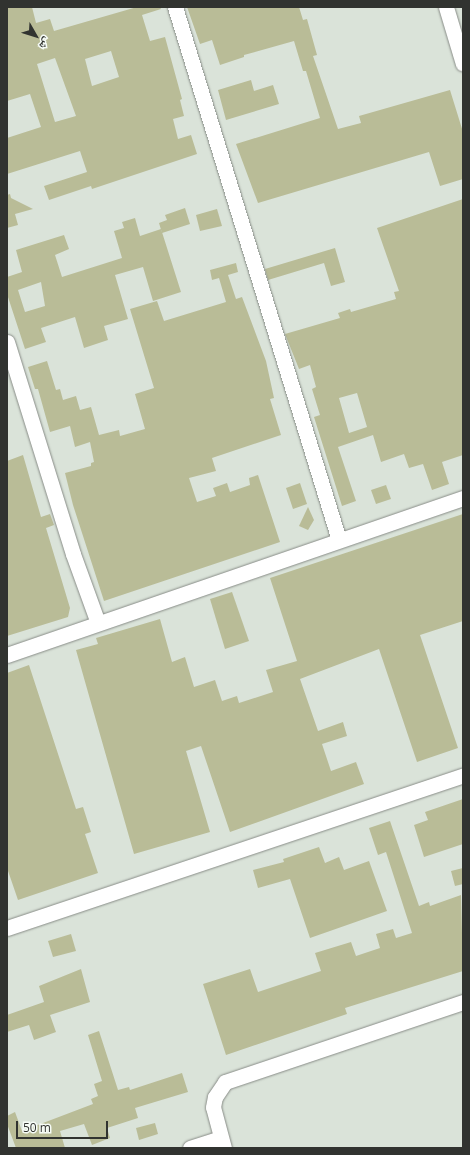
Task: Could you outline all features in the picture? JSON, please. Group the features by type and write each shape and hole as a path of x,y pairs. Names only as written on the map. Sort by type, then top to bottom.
{"street":[{"path":"174,7 338,540"},
{"path":"446,7 463,64"},
{"path":"7,342 73,554 98,623"},
{"path":"7,655 463,498"},
{"path":"7,928 463,775"},
{"path":"190,1148 222,1143 213,1106 215,1097 225,1082 233,1077 463,1002"}],"shaded area":[{"path":"7,7 463,7 463,1148 7,1148"}],"building":[{"path":"7,7 32,7 36,23 50,19 54,31 137,7 160,7 161,9 142,15 150,41 165,37 182,99 180,100 184,116 173,119 178,139 191,135 197,154 92,189 91,186 49,200 44,186 87,172 80,151 7,174 7,138 41,127 30,94 7,101","holes":["111,51 119,77 92,86 85,59","55,58 76,116 55,122 37,64"]},
{"path":"187,7 299,7 303,20 307,19 317,55 313,56 338,129 361,123 359,116 450,90 463,132 463,179 440,186 429,152 258,203 236,144 320,118 306,71 303,71 294,41 244,55 244,57 220,65 212,40 200,44"},
{"path":"251,80 254,91 273,85 279,104 226,120 218,90"},
{"path":"10,194 11,198 33,209 15,214 18,225 7,228 7,195"},
{"path":"463,199 463,455 442,462 449,484 432,490 423,464 409,468 404,454 381,462 373,435 338,447 356,501 342,506 314,417 320,415 312,389 316,387 310,365 299,369 285,334 340,318 338,313 350,309 351,312 396,299 394,292 399,291 377,228","holes":["357,393 367,427 349,433 339,398"]},
{"path":"185,208 190,224 162,233 159,223 167,220 165,215"},
{"path":"217,209 222,226 200,231 196,215"},
{"path":"135,218 140,236 161,229 181,292 153,301 143,267 115,275 128,319 104,326 108,340 84,348 75,317 41,328 46,342 25,349 7,294 7,277 22,272 16,250 64,235 69,249 55,255 62,277 122,258 114,231 124,228 122,222","holes":["41,282 45,306 25,312 18,290"]},
{"path":"335,248 345,282 331,286 324,263 268,280 265,269"},
{"path":"236,263 238,272 228,275 236,299 242,297 266,361 274,398 270,399 281,435 212,458 216,471 189,478 197,502 216,496 213,488 227,483 230,492 250,485 249,478 258,475 280,542 104,601 73,505 65,473 91,466 91,463 94,462 90,442 75,447 70,426 50,432 38,389 35,389 28,367 47,361 56,390 60,389 63,400 76,396 80,410 91,407 99,435 119,430 120,436 145,429 135,394 154,388 130,309 157,301 164,321 226,302 219,278 212,280 210,270"},
{"path":"23,455 41,517 50,514 54,525 46,528 70,608 68,617 7,636 7,461"},
{"path":"300,483 307,504 293,509 286,488"},
{"path":"386,485 391,499 376,504 371,490"},
{"path":"308,507 314,520 308,530 299,526"},
{"path":"463,514 463,621 420,635 458,748 417,762 379,649 300,679 318,731 343,722 347,736 322,744 331,771 356,762 364,784 230,832 201,746 186,751 210,832 134,854 76,650 98,644 96,638 160,619 172,662 185,657 194,687 215,680 222,701 237,696 239,703 273,692 266,670 297,661 270,578"},
{"path":"232,592 249,641 225,649 210,599"},
{"path":"29,665 76,809 83,807 91,832 85,834 98,873 18,900 7,868 7,673"},
{"path":"463,799 463,844 424,857 414,825 428,820 425,812"},
{"path":"390,821 419,906 429,902 430,906 461,895 463,971 345,1008 347,1014 226,1055 203,984 250,969 258,992 321,971 315,953 351,942 356,956 380,948 376,934 393,929 396,938 412,933 386,852 378,855 369,828"},
{"path":"319,847 325,863 339,857 344,870 369,861 387,911 310,938 290,879 258,888 253,870 284,862 283,859"},
{"path":"463,868 463,884 455,886 451,871"},
{"path":"71,934 76,951 53,957 48,941"},
{"path":"81,969 90,1002 50,1015 56,1032 34,1040 29,1025 7,1032 7,1015 44,1002 39,986"},
{"path":"99,1031 118,1090 129,1087 130,1090 182,1073 188,1092 135,1108 138,1118 107,1128 110,1138 92,1145 84,1124 60,1131 65,1148 16,1148 7,1124 7,1116 15,1112 22,1131 93,1104 91,1099 98,1096 94,1084 102,1081 88,1035"},
{"path":"155,1123 158,1134 139,1140 136,1128"}]}
